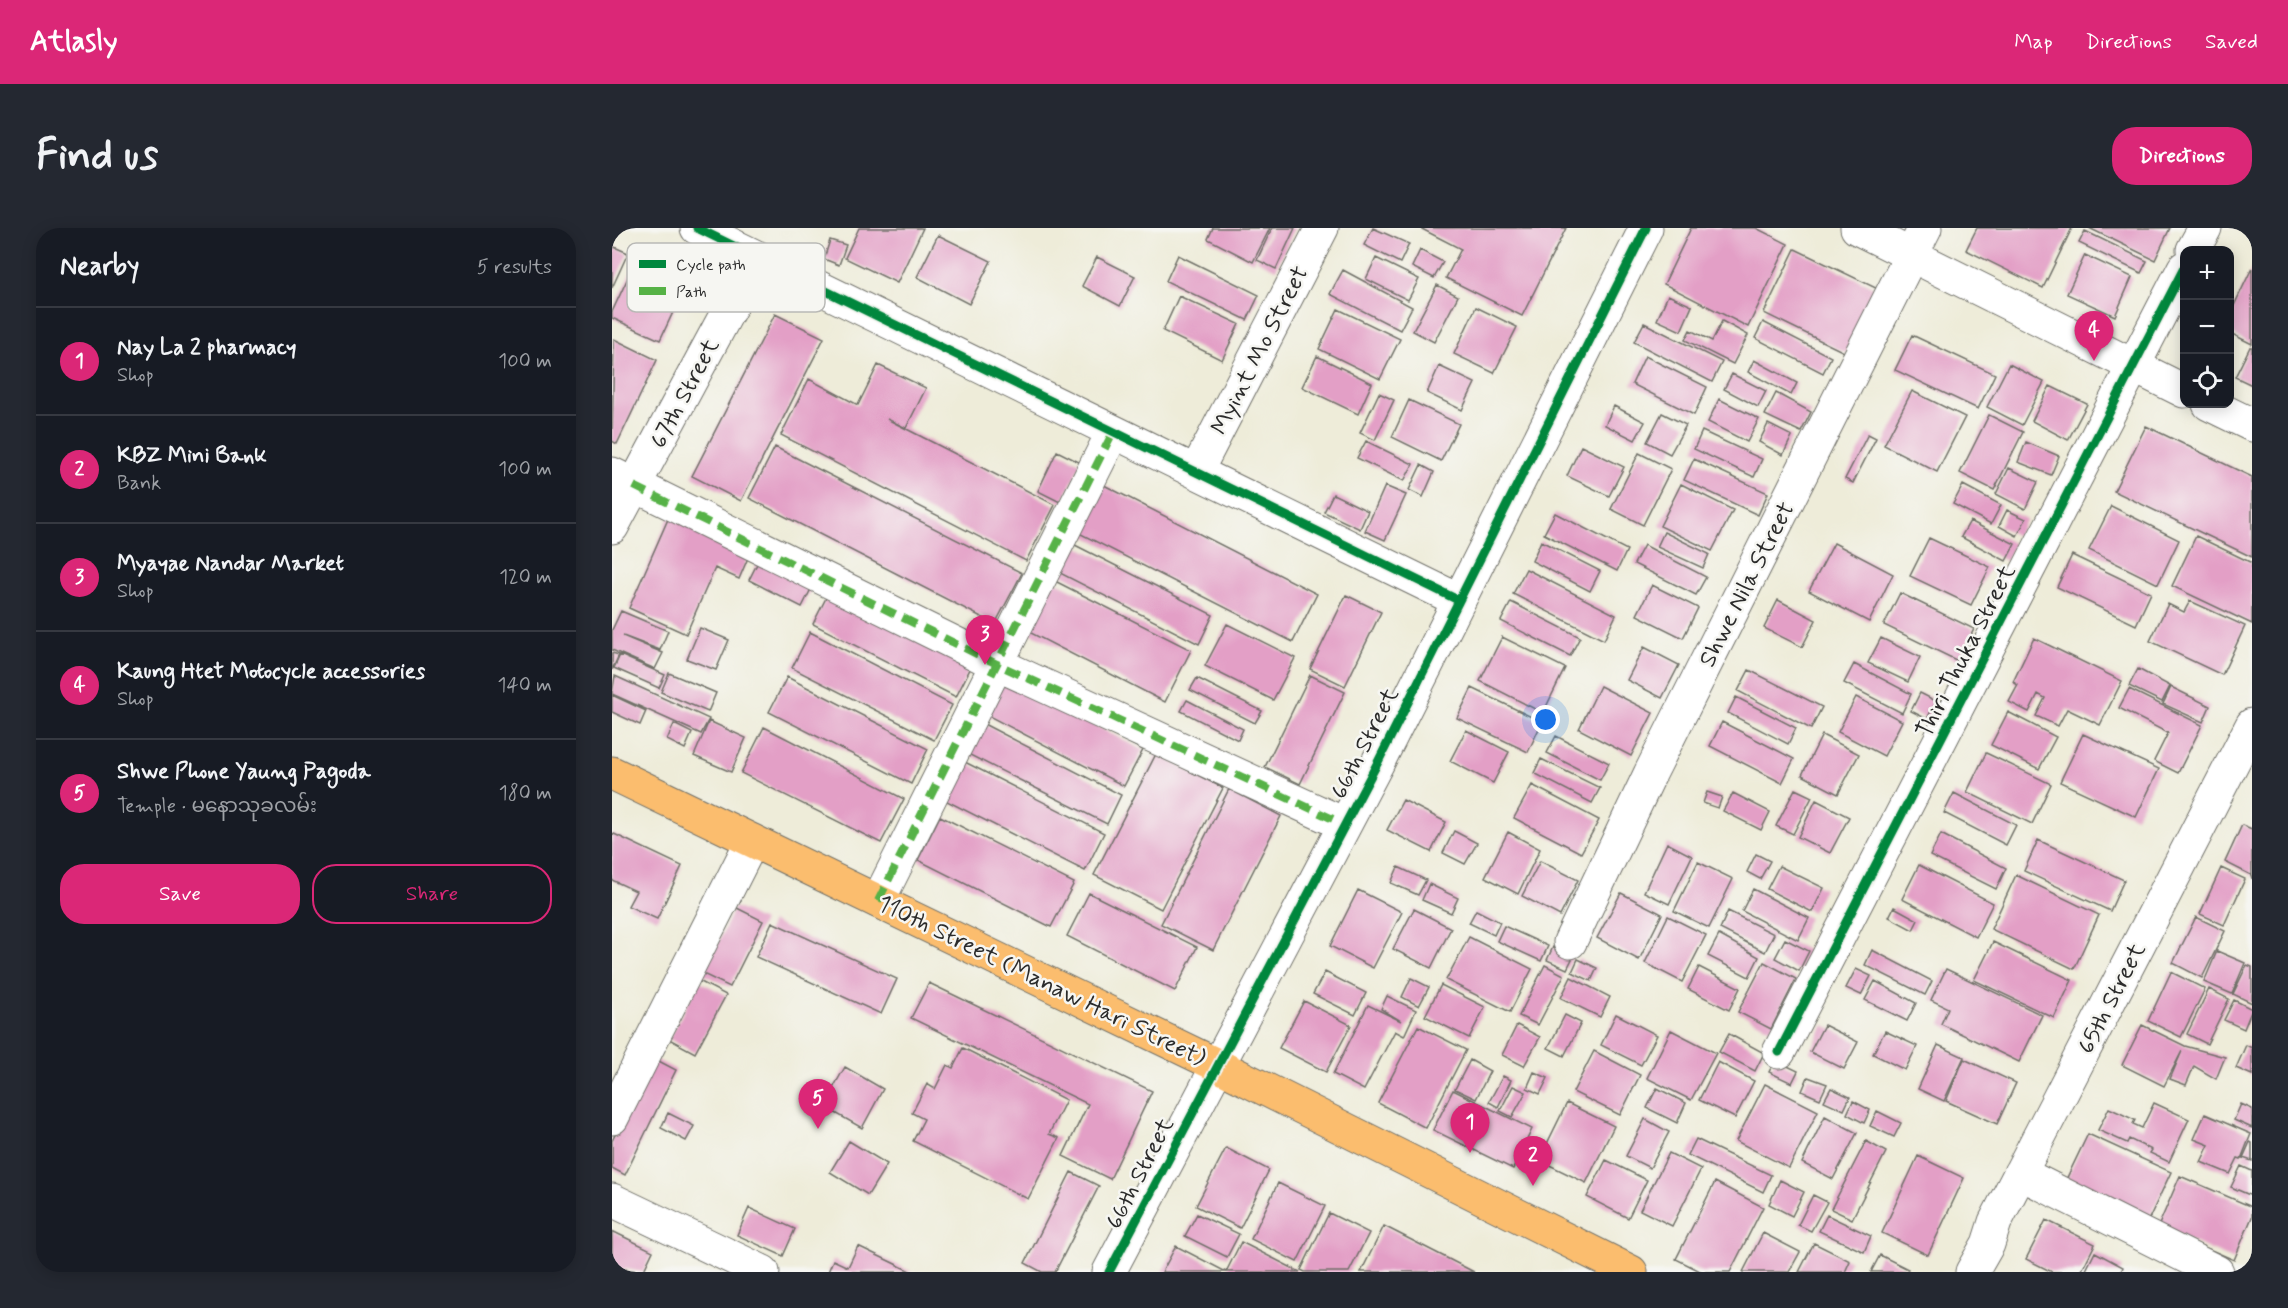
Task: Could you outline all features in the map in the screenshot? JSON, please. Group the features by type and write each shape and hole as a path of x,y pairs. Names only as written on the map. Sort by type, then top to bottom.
{"main road":[{"name":"110th Street (Manaw Hari Street)","path":"612,773 1217,1065 1630,1272"}],"street":[{"path":"697,228 726,243"},
{"name":"Myint Mo Street","path":"1196,472 1322,228"},
{"name":"66th Street","path":"1109,1272 1378,762 1646,228"},
{"path":"1857,228 1918,242 2134,366 2180,389"},
{"path":"2195,246 2205,228"},
{"name":"Shwe Nila Street","path":"1570,942 1650,774 1918,242"},
{"name":"Thiri Thuka Street","path":"1779,1052 2180,276"},
{"path":"825,292 1458,600"},
{"name":"67th Street","path":"612,527 623,480 724,312"},
{"path":"2217,408 2252,425"},
{"path":"878,901 1113,432"},
{"path":"623,480 997,664 1344,824"},
{"name":"65th Street","path":"1972,1272 2020,1173 2252,725"},
{"path":"612,1118 621,1079 752,841"},
{"path":"2020,1173 2217,1272"},
{"path":"612,1200 763,1272"}],"building":[{"path":"859,228 923,228 897,283 845,258"},
{"path":"1213,228 1270,228 1253,262 1208,239"},
{"path":"1272,228 1295,228 1276,269 1257,260"},
{"path":"1373,228 1409,244 1400,263 1364,245"},
{"path":"1420,228 1566,228 1522,316 1446,278 1461,249"},
{"path":"1691,228 1756,228 1788,244 1748,327 1664,284"},
{"path":"1977,228 2072,228 2043,288 1966,250"},
{"path":"2089,228 2170,228 2155,260"},
{"path":"2085,231 2147,261 2141,273 2079,243"},
{"path":"938,235 991,261 969,304 917,277"},
{"path":"830,240 846,245 839,265 825,259"},
{"path":"612,246 627,253 627,255 612,288"},
{"path":"1795,249 1878,289 1846,353 1764,313"},
{"path":"1420,250 1443,262 1434,278 1412,267"},
{"path":"1178,255 1259,295 1247,320 1166,281"},
{"path":"2085,255 2132,277 2115,316 2067,294"},
{"path":"1097,257 1135,276 1120,306 1082,286"},
{"path":"1376,258 1419,279 1408,300 1366,279"},
{"path":"2252,268 2252,344 2234,335 2234,306"},
{"path":"1343,270 1412,307 1400,330 1330,294"},
{"path":"627,280 627,312 673,312 660,340 612,318 612,312"},
{"path":"1437,285 1458,296 1434,342 1413,331"},
{"path":"1668,295 1692,306 1681,331 1657,320"},
{"path":"1179,296 1239,324 1222,360 1163,331"},
{"path":"1476,307 1517,327 1494,373 1454,354"},
{"path":"1338,309 1400,339 1380,379 1319,349"},
{"path":"775,314 824,338 741,501 692,476"},
{"path":"1722,321 1748,335 1733,364 1685,340 1690,330 1712,341"},
{"path":"1763,322 1831,357 1823,373 1755,338"},
{"path":"1644,323 1722,362 1712,382 1634,342"},
{"path":"1912,335 1995,374 1978,409 1895,370"},
{"path":"614,339 657,360 617,444 612,441"},
{"path":"2252,347 2252,385 2235,377"},
{"path":"1317,356 1372,383 1358,414 1302,387"},
{"path":"1645,356 1707,387 1694,415 1632,384"},
{"path":"1754,360 1797,383 1791,395 1748,372"},
{"path":"2009,364 2044,382 2022,425 1987,407"},
{"path":"878,365 926,388 906,428 887,419 1055,505 1026,561 781,435 809,379 858,405"},
{"path":"1439,366 1475,383 1462,410 1427,393"},
{"path":"1732,374 1766,391 1758,407 1724,389"},
{"path":"2050,386 2087,404 2068,440 2032,421"},
{"path":"1912,391 1965,417 1937,472 1884,445"},
{"path":"1379,393 1394,400 1375,440 1360,433"},
{"path":"1776,393 1811,412 1801,432 1765,415"},
{"path":"1719,399 1759,419 1747,442 1708,422"},
{"path":"1409,400 1459,424 1441,461 1392,437"},
{"path":"1614,406 1645,422 1635,440 1605,425"},
{"path":"1662,413 1686,425 1670,454 1647,442"},
{"path":"1989,415 2023,432 1994,490 1960,473"},
{"path":"1768,424 1792,436 1783,455 1759,442"},
{"path":"2146,426 2252,477 2252,557 2114,491"},
{"path":"1702,431 1762,459 1754,477 1694,449"},
{"path":"1868,434 1876,438 1853,483 1845,479"},
{"path":"1366,441 1413,464 1404,481 1357,458"},
{"path":"2026,442 2059,456 2051,475 2018,462"},
{"path":"1581,446 1624,467 1609,496 1567,476"},
{"path":"775,447 1022,573 995,624 749,498"},
{"path":"1057,451 1081,463 1062,503 1038,491"},
{"path":"1639,453 1671,469 1643,525 1611,509"},
{"path":"1694,459 1768,493 1758,515 1684,480"},
{"path":"1421,465 1434,472 1423,497 1409,490"},
{"path":"2009,468 2038,482 2025,509 1996,494"},
{"path":"1100,483 1317,594 1293,642 1075,531"},
{"path":"1681,484 1733,510 1712,551 1660,526"},
{"path":"1963,485 2001,505 1991,524 1953,504"},
{"path":"1385,486 1406,495 1385,540 1365,531"},
{"path":"1333,494 1368,511 1360,529 1324,512"},
{"path":"2111,506 2179,540 2158,584 2089,550"},
{"path":"672,510 753,546 739,579 715,568 686,634 629,608"},
{"path":"2007,510 2026,519 2017,536 1999,526"},
{"path":"1555,513 1627,550 1617,571 1544,534"},
{"path":"1970,521 2015,544 2006,561 1961,537"},
{"path":"1664,532 1709,554 1703,568 1657,547"},
{"path":"2196,536 2252,563 2252,624 2172,586"},
{"path":"1929,538 1990,567 1971,605 1910,576"},
{"path":"1541,541 1600,571 1590,591 1532,561"},
{"path":"1834,543 1893,574 1869,622 1809,591"},
{"path":"1073,544 1213,615 1199,644 1058,572"},
{"path":"1644,545 1706,577 1696,595 1634,564"},
{"path":"2072,555 2151,593 2136,625 2057,587"},
{"path":"761,556 814,583 802,607 749,580"},
{"path":"1526,569 1616,615 1604,640 1513,594"},
{"path":"1053,580 1191,650 1165,702 1027,631"},
{"path":"1652,585 1698,608 1683,638 1637,615"},
{"path":"830,590 973,663 956,697 813,624"},
{"path":"1900,593 1974,629 1958,661 1884,625"},
{"path":"1346,595 1381,612 1345,686 1310,669"},
{"path":"1778,600 1816,620 1802,647 1764,628"},
{"path":"2190,601 2245,626 2222,675 2150,641 2168,604 2184,612"},
{"path":"1511,602 1580,637 1570,656 1501,621"},
{"path":"621,611 668,631 660,650 623,636 663,653 655,669 612,650 612,630"},
{"path":"1227,624 1295,658 1273,700 1205,666"},
{"path":"700,628 729,640 716,670 687,659"},
{"path":"810,632 952,705 934,740 792,668"},
{"path":"1502,637 1565,668 1543,713 1480,681"},
{"path":"1881,638 1920,657 1908,682 1868,663"},
{"path":"2034,638 2122,681 2100,725 2067,709 2058,726 2036,716 2045,698 2038,694 2029,712 2009,702 2018,685 2013,682"},
{"path":"1644,647 1679,665 1662,698 1627,680"},
{"path":"612,653 619,655 612,670"},
{"path":"620,655 665,675 659,688 614,668"},
{"path":"1854,664 1911,694 1902,713 1844,683"},
{"path":"2138,669 2170,686 2162,702 2129,686"},
{"path":"1749,670 1822,707 1811,729 1738,691"},
{"path":"669,673 716,693 708,712 661,692"},
{"path":"1310,675 1345,692 1300,784 1265,767"},
{"path":"615,676 709,719 701,734 612,694"},
{"path":"787,677 928,749 911,784 769,712"},
{"path":"1001,677 1143,750 1124,786 983,713"},
{"path":"1197,678 1262,711 1255,723 1190,690"},
{"path":"1600,686 1653,713 1631,756 1579,729"},
{"path":"2171,687 2210,706 2203,722 2163,704"},
{"path":"1472,688 1542,722 1528,752 1457,718"},
{"path":"2129,689 2202,725 2178,773 2154,761 2168,733 2119,708"},
{"path":"1920,693 1936,701 1927,719 1911,711"},
{"path":"612,695 646,711 640,725 612,712"},
{"path":"1736,697 1796,728 1788,744 1728,713"},
{"path":"1856,697 1902,721 1884,756 1838,732"},
{"path":"1187,700 1243,729 1238,740 1181,711"},
{"path":"2008,712 2056,737 2039,769 1991,745"},
{"path":"709,721 746,738 731,772 694,756"},
{"path":"978,721 1121,795 1107,824 962,751"},
{"path":"1722,722 1794,759 1782,783 1710,746"},
{"path":"674,724 692,733 685,749 667,740"},
{"path":"764,727 904,799 881,843 741,773"},
{"path":"1466,730 1509,752 1493,783 1450,761"},
{"path":"2083,734 2159,769 2136,817 2060,782"},
{"path":"1822,735 1859,754 1838,794 1802,775"},
{"path":"1556,736 1609,763 1600,780 1547,753"},
{"path":"1986,753 2051,784 2032,824 1967,792"},
{"path":"1156,754 1223,788 1161,909 1094,875"},
{"path":"959,759 1104,833 1085,871 939,797"},
{"path":"1541,759 1600,788 1592,803 1534,773"},
{"path":"1532,785 1599,820 1581,853 1514,818"},
{"path":"1229,789 1281,816 1213,950 1161,924"},
{"path":"1795,789 1812,797 1793,834 1776,826"},
{"path":"1707,792 1722,797 1718,808 1703,803"},
{"path":"1733,793 1770,812 1761,830 1723,811"},
{"path":"1954,793 2016,825 2006,845 1944,813"},
{"path":"1403,800 1446,822 1431,852 1387,830"},
{"path":"1816,800 1849,817 1830,853 1798,837"},
{"path":"940,816 1074,883 1051,927 918,860"},
{"path":"2242,825 2252,829 2252,879 2251,875 2225,862"},
{"path":"1454,831 1477,843 1465,864 1443,853"},
{"path":"1508,832 1540,849 1518,894 1485,877"},
{"path":"612,833 682,866 657,919 628,906 636,891 612,880"},
{"path":"1941,834 2006,868 1996,889 1930,856"},
{"path":"2038,840 2124,880 2110,911 2024,871"},
{"path":"1667,843 1692,856 1669,904 1644,892"},
{"path":"1756,854 1770,861 1760,879 1747,872"},
{"path":"1540,861 1578,880 1560,916 1522,896"},
{"path":"1698,862 1733,879 1709,928 1674,911"},
{"path":"1919,865 1993,903 1976,937 1902,899"},
{"path":"1779,866 1824,888 1812,912 1767,889"},
{"path":"1398,867 1426,880 1418,895 1391,883"},
{"path":"2221,868 2245,879 2224,925 2200,914"},
{"path":"2016,875 2099,915 2074,969 1991,929"},
{"path":"1429,884 1458,898 1451,913 1422,900"},
{"path":"1753,889 1809,918 1798,940 1742,911"},
{"path":"1358,890 1402,912 1373,968 1330,946"},
{"path":"1089,893 1197,947 1175,991 1067,936"},
{"path":"1621,893 1662,914 1639,960 1597,938"},
{"path":"735,907 763,921 730,987 703,974"},
{"path":"1894,907 1918,920 1913,930 1889,917"},
{"path":"1414,909 1451,928 1431,968 1393,949"},
{"path":"1476,910 1500,922 1494,935 1469,923"},
{"path":"1728,911 1774,934 1765,952 1720,929"},
{"path":"1668,916 1706,935 1682,982 1645,963"},
{"path":"2196,917 2225,931 2202,978 2173,963"},
{"path":"772,922 897,979 881,1014 756,957"},
{"path":"1504,926 1548,946 1541,961 1497,941"},
{"path":"1719,935 1759,957 1749,977 1708,956"},
{"path":"1469,937 1532,969 1510,1012 1446,980"},
{"path":"1785,939 1809,951 1799,971 1775,958"},
{"path":"1993,942 2072,980 2054,1018 1974,980"},
{"path":"1553,947 1573,957 1567,969 1547,960"},
{"path":"1872,950 1932,981 1925,995 1865,965"},
{"path":"2217,951 2245,963 2232,994 2204,982"},
{"path":"1578,959 1597,968 1591,981 1572,972"},
{"path":"1764,962 1796,979 1771,1029 1738,1012"},
{"path":"1545,965 1564,975 1538,1025 1519,1016"},
{"path":"2247,965 2252,967 2252,1003 2233,994"},
{"path":"1699,967 1740,988 1729,1010 1688,989"},
{"path":"1856,969 1871,976 1861,995 1846,988"},
{"path":"1946,969 2042,1015 2019,1062 1941,1024 1948,1008 1931,1000"},
{"path":"1325,972 1366,993 1355,1015 1313,994"},
{"path":"2171,972 2205,989 2181,1037 2148,1021"},
{"path":"1571,977 1610,997 1600,1017 1561,998"},
{"path":"1411,978 1429,987 1419,1006 1402,997"},
{"path":"699,981 726,995 695,1053 669,1039"},
{"path":"1875,981 1916,1003 1907,1021 1865,1000"},
{"path":"929,983 1152,1091 1110,1179 1063,1156 1088,1104 911,1018"},
{"path":"1441,985 1485,1007 1469,1038 1425,1016"},
{"path":"2209,989 2229,999 2207,1044 2187,1034"},
{"path":"1387,996 1416,1010 1404,1036 1395,1031 1364,1090 1333,1074 1368,1005 1401,1021 1381,1009"},
{"path":"2234,1000 2252,1009 2244,1029 2224,1020"},
{"path":"1304,1001 1351,1025 1326,1072 1279,1048"},
{"path":"1616,1014 1657,1035 1641,1065 1601,1045"},
{"path":"1565,1015 1581,1023 1564,1056 1548,1048"},
{"path":"1517,1025 1540,1037 1524,1066 1502,1055"},
{"path":"1824,1025 1858,1042 1844,1069 1810,1052"},
{"path":"2142,1025 2185,1046 2225,1057 2216,1079 2194,1066 2186,1085 2170,1079 2182,1051 2164,1086 2122,1065"},
{"path":"1418,1026 1466,1050 1426,1128 1378,1103"},
{"path":"1671,1030 1716,1053 1691,1100 1647,1078"},
{"path":"1885,1031 1917,1046 1905,1070 1873,1054"},
{"path":"1729,1034 1764,1053 1755,1071 1719,1052"},
{"path":"1938,1045 1964,1057 1944,1101 1918,1089"},
{"path":"2246,1045 2252,1048 2252,1075 2236,1068"},
{"path":"963,1048 1066,1100 1049,1134 1059,1138 1028,1199 913,1141 924,1119 912,1113 927,1084 935,1089 947,1065 953,1068"},
{"path":"1594,1051 1640,1075 1620,1115 1573,1092"},
{"path":"653,1058 676,1070 625,1175 612,1168 612,1141"},
{"path":"1964,1059 2016,1083 1997,1124 1946,1101"},
{"path":"1470,1060 1490,1071 1476,1099 1455,1089"},
{"path":"1775,1060 1798,1071 1792,1083 1769,1072"},
{"path":"1718,1062 1754,1081 1735,1118 1699,1100"},
{"path":"845,1067 883,1089 862,1128 823,1106"},
{"path":"1534,1072 1548,1078 1540,1094 1527,1088"},
{"path":"1503,1076 1511,1080 1498,1107 1489,1102"},
{"path":"1808,1077 1827,1084 1820,1099 1802,1091"},
{"path":"1765,1084 1818,1111 1789,1168 1736,1141"},
{"path":"1513,1086 1526,1092 1512,1117 1500,1111"},
{"path":"1657,1088 1686,1103 1677,1123 1647,1108"},
{"path":"1831,1088 1850,1097 1844,1110 1824,1101"},
{"path":"1453,1090 1532,1129 1513,1169 1433,1130"},
{"path":"1853,1101 1870,1110 1864,1123 1847,1114"},
{"path":"1567,1103 1614,1126 1586,1183 1539,1160"},
{"path":"2154,1103 2189,1119 2169,1162 2150,1153 2152,1150 2129,1139 2127,1143 2098,1130 2109,1108 2135,1120 2133,1124 2142,1128"},
{"path":"2241,1104 2252,1109 2252,1128 2234,1120"},
{"path":"1877,1111 1901,1123 1894,1137 1870,1126"},
{"path":"668,1113 694,1126 686,1141 661,1128"},
{"path":"2205,1114 2251,1134 2241,1159 2238,1158 2230,1174 2201,1162 2209,1145 2194,1139"},
{"path":"1825,1116 1857,1133 1833,1179 1802,1163"},
{"path":"1645,1119 1669,1132 1650,1168 1626,1156"},
{"path":"2088,1134 2171,1172 2146,1225 2063,1186"},
{"path":"1696,1139 1771,1175 1763,1192 1688,1155"},
{"path":"849,1141 887,1164 868,1195 830,1172"},
{"path":"1866,1141 1886,1152 1852,1219 1831,1209"},
{"path":"2250,1142 2252,1143 2252,1161 2243,1158"},
{"path":"1226,1148 1269,1170 1240,1228 1196,1206"},
{"path":"1669,1153 1701,1169 1672,1226 1640,1210"},
{"path":"1918,1156 1964,1178 1928,1255 1882,1233"},
{"path":"1606,1160 1647,1180 1628,1218 1587,1197"},
{"path":"2241,1166 2252,1171 2252,1196 2231,1187"},
{"path":"1071,1172 1099,1186 1055,1272 1042,1272 1025,1263"},
{"path":"2180,1176 2252,1207 2252,1217 2234,1260 2158,1227"},
{"path":"1780,1180 1804,1192 1792,1216 1769,1204"},
{"path":"1715,1182 1763,1207 1730,1272 1702,1272 1676,1259"},
{"path":"1278,1183 1325,1206 1297,1262 1251,1239"},
{"path":"1813,1195 1827,1202 1811,1231 1798,1225"},
{"path":"749,1208 795,1229 783,1256 737,1235"},
{"path":"1329,1213 1369,1233 1349,1272 1305,1272 1301,1270"},
{"path":"1197,1214 1239,1234 1227,1257 1185,1236"},
{"path":"1827,1215 1871,1236 1864,1252 1819,1231"},
{"path":"2046,1220 2095,1244 2081,1272 2052,1272 2026,1259"},
{"path":"1384,1226 1474,1272 1361,1272"},
{"path":"612,1231 653,1251 643,1272 625,1269 623,1272 612,1272"},
{"path":"1763,1233 1800,1252 1789,1272 1743,1272"},
{"path":"1241,1242 1300,1272 1226,1272"},
{"path":"1814,1243 1850,1261 1845,1272 1799,1272"},
{"path":"858,1246 912,1272 828,1272 833,1260 848,1267"},
{"path":"1176,1246 1226,1272 1162,1272"},
{"path":"2095,1252 2123,1267 2121,1272 2085,1272"},
{"path":"1880,1255 1908,1269 1906,1272 1871,1272"}],"marked path":[{"path":"878,901 1113,432"},
{"path":"634,486 997,664 1344,824"}],"cycle path":[{"path":"697,228 728,243"},
{"path":"1109,1272 1378,762 1646,228"},
{"path":"1779,1052 2180,276"},
{"path":"825,291 1458,600"}],"place":[{"name":"Kaung Htet Motocycle accessories","path":"2094,361"},
{"name":"Myayae Nandar Market","path":"985,665"},
{"name":"Shwe Phone Yaung Pagoda","path":"818,1129"},
{"name":"Nay La 2 pharmacy","path":"1470,1153"},
{"name":"KBZ Mini Bank","path":"1533,1186"}]}
